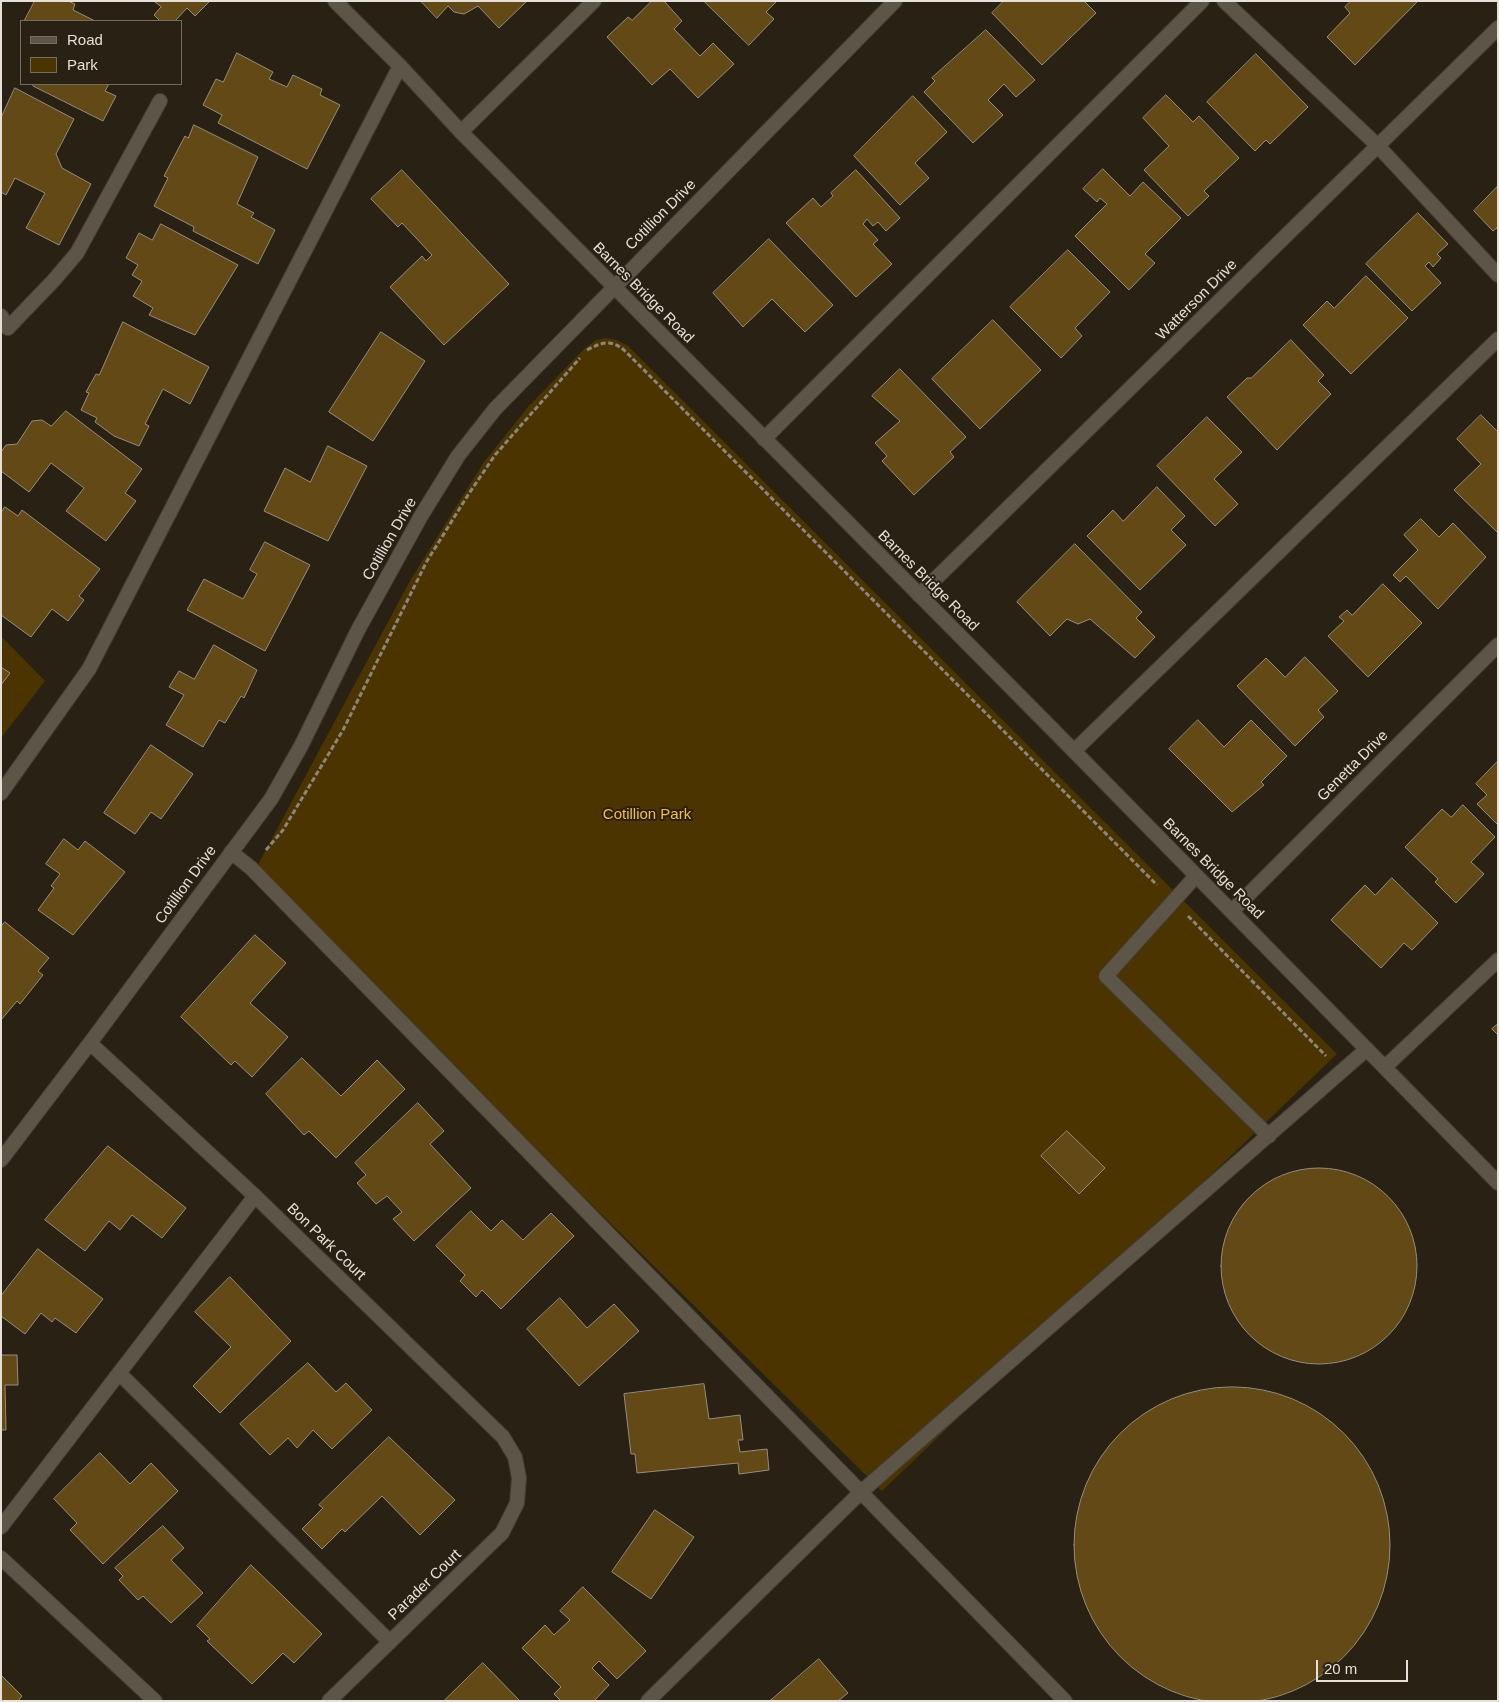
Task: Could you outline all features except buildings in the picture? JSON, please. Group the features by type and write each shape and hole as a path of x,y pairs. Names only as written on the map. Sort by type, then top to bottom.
{"street":[{"name":"Barnes Bridge Road","path":"335,1 400,66 461,132 1232,911 1498,1183"},
{"path":"461,132 594,1"},
{"name":"Cotillion Drive","path":"1,1160 271,799 300,746 362,622 421,516 458,456 495,409 895,1"},
{"path":"764,439 1202,1"},
{"path":"1224,1 1377,145 1498,275"},
{"name":"Watterson Drive","path":"919,595 1498,28"},
{"path":"1,793 89,669 400,66"},
{"path":"1,316 8,328 77,253 160,101"},
{"path":"1074,751 1498,340"},
{"name":"Genetta Drive","path":"1232,911 1498,645"},
{"path":"231,852 251,868 1065,1701"},
{"path":"1196,876 1106,976 1269,1136"},
{"path":"1385,1067 1498,960"},
{"name":"Bon Park Court","path":"90,1043 256,1196 503,1437 515,1456 519,1478"},
{"path":"648,1701 861,1492 1367,1049"},
{"path":"1,1527 256,1196"},
{"path":"119,1373 390,1642"},
{"name":"Parader Court","path":"329,1701 502,1532 517,1503 519,1478"},
{"path":"1,1558 155,1701"}],"path":[{"path":"251,868 283,830 343,730 428,561 495,454 587,350 608,343 617,344 1343,1072"}],"green space":[{"name":"Cotillion Park","path":"606,338 627,345 1337,1054 882,1491 254,872 411,579 484,462 528,407 583,350 596,340"},
{"path":"1,636 45,681 1,738"}]}
